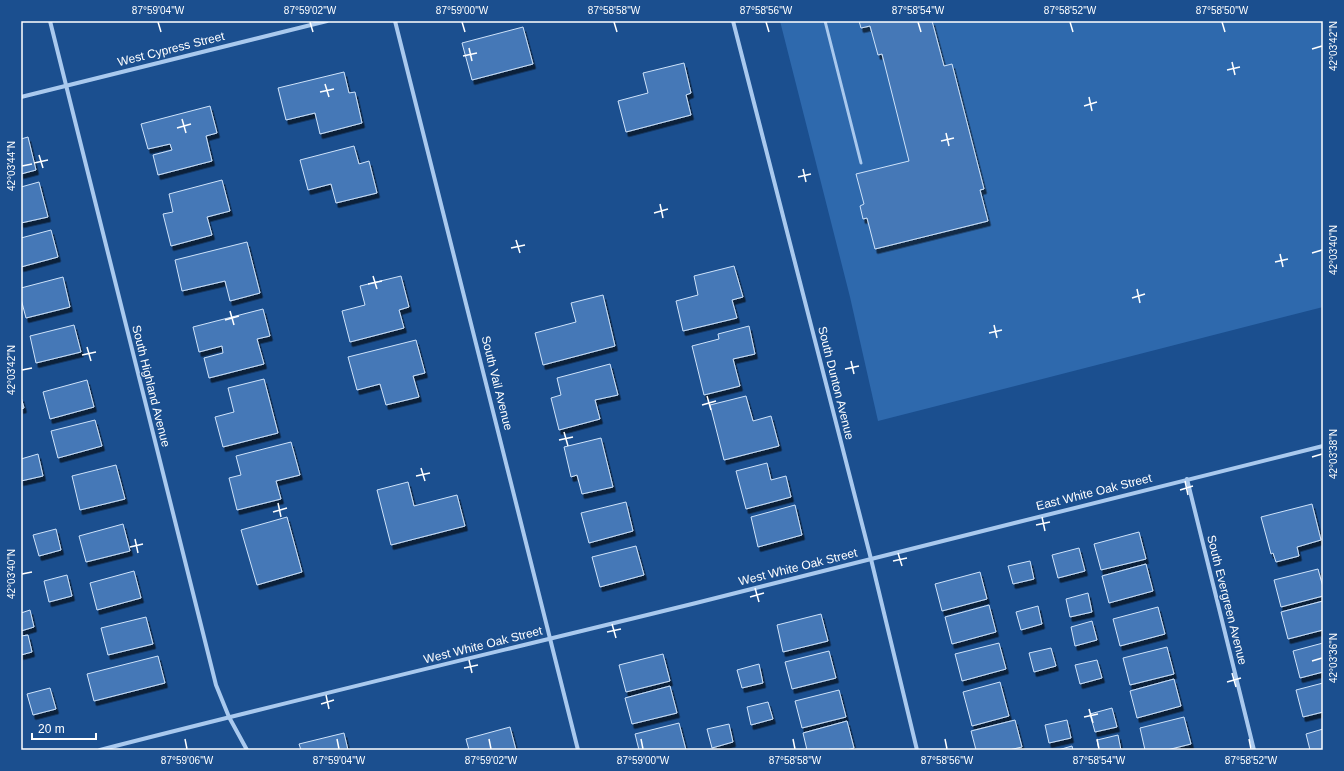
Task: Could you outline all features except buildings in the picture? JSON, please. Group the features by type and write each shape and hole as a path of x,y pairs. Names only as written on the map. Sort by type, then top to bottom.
{"street":[{"name":"South Highland Avenue","path":"50,21 216,685 229,717 247,750"},
{"name":"West Cypress Street","path":"21,97 327,21"},
{"name":"South Vail Avenue","path":"395,21 578,750"},
{"name":"South Dunton Avenue","path":"733,21 871,559 917,750"},
{"name":"East White Oak Street","path":"871,559 1186,479 1323,446"},
{"name":"South Evergreen Avenue","path":"1186,479 1254,750"},
{"name":"West White Oak Street","path":"100,750 871,559"}],"lane":[{"path":"825,21 861,163"}],"shaded area":[{"path":"780,21 1323,21 1323,307 878,421 850,297"}]}
